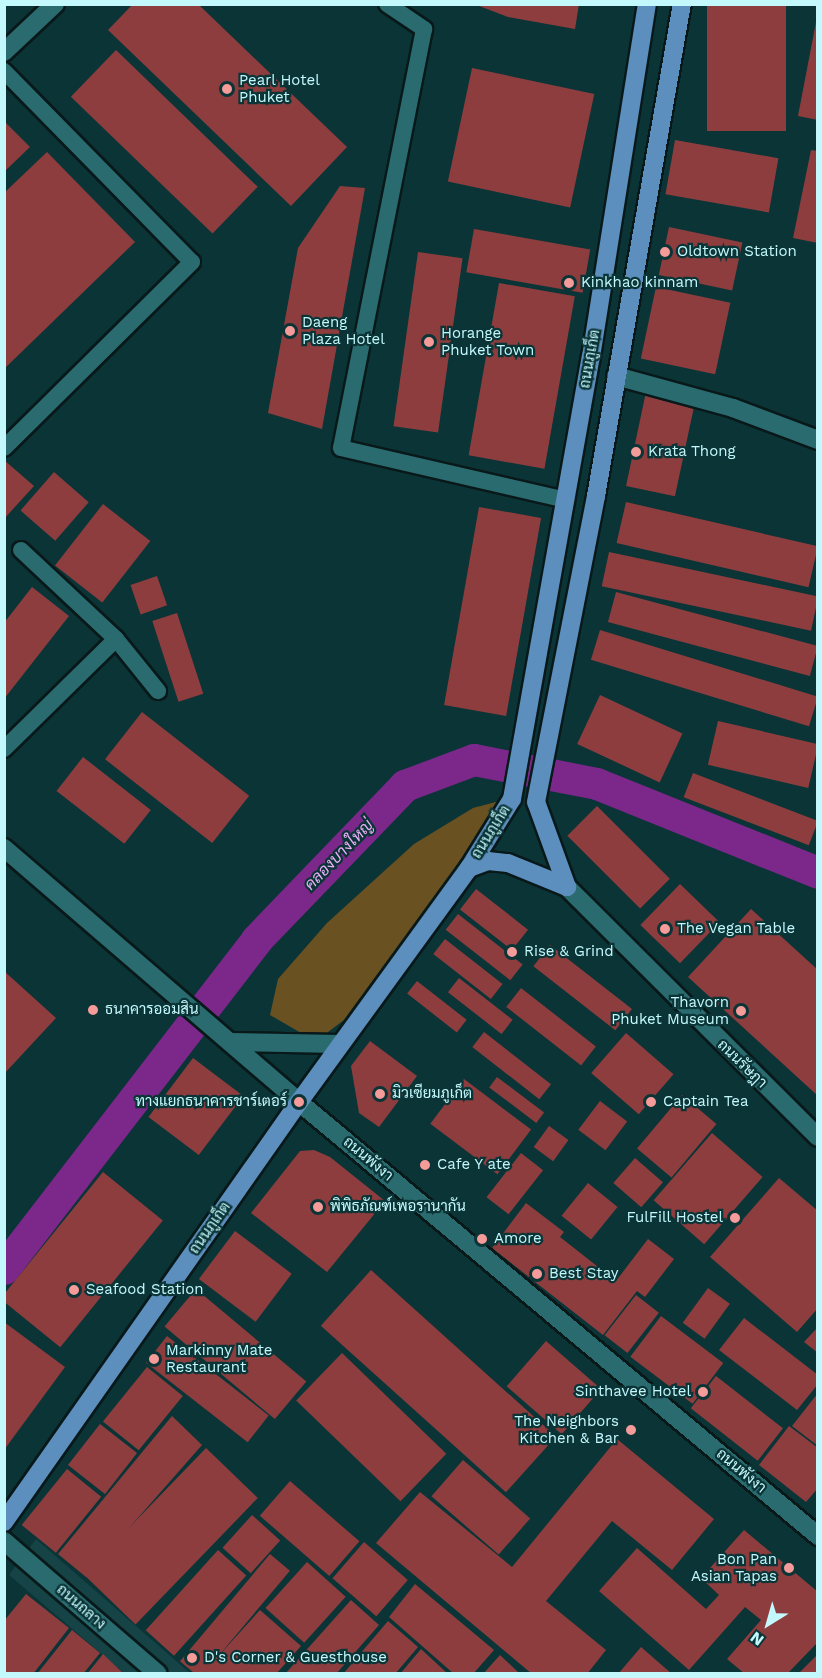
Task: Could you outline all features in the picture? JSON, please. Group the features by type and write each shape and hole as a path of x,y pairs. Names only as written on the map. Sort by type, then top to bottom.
{"main road":[{"name":"ถนนภูเก็ต","path":"4,1522 340,1044 468,868 512,799 566,500 647,4"},
{"name":"ถนนภูเก็ต","path":"536,802 594,506 682,4"},
{"path":"633,92 665,99"},
{"path":"588,370 616,376"},
{"path":"566,500 594,506"},
{"name":"ถนนรัษฎา","path":"536,802 567,887"},
{"name":"ถนนรัษฎา","path":"468,868 488,861 508,863 567,887"}],"street":[{"path":"4,52 55,4"},
{"path":"616,376 733,408 818,440"},
{"name":"ถนนพังงา","path":"4,848 165,984 299,1102 816,1530"},
{"name":"ถนนรัษฎา","path":"567,887 818,1137"},
{"path":"230,1042 340,1044"},
{"name":"ถนนถลาง","path":"4,1540 158,1674"}],"lane":[{"path":"387,4 424,29 341,447 566,500"},
{"path":"4,71 192,262 4,448"},
{"path":"21,550 116,639 158,691"},
{"path":"4,749 116,639"}],"shaded area":[{"path":"507,799 344,1020 324,1035 308,1037 270,1015 278,979 327,923 414,844 473,808"},
{"path":"36,1539 190,1673 124,1673 9,1575"}],"building":[{"name":"Pearl Hotel Phuket","path":"133,4 198,4 347,147 291,206 108,30"},
{"path":"474,4 579,4 575,29 508,17"},
{"path":"707,4 786,4 786,131 707,131"},
{"path":"816,22 818,22 818,120 798,116"},
{"path":"116,50 258,187 213,234 71,97"},
{"path":"472,68 594,94 570,207 448,181"},
{"path":"4,121 30,147 4,172"},
{"path":"675,140 778,158 769,212 665,194"},
{"path":"811,150 818,151 818,243 793,238"},
{"path":"47,152 135,242 4,369 4,193"},
{"path":"340,186 365,188 322,429 268,413 298,248"},
{"path":"669,227 742,243 732,291 659,275"},
{"path":"474,229 590,249 583,293 466,272"},
{"name":"Horange Phuket Town","path":"418,252 463,258 438,433 394,426"},
{"path":"499,283 575,296 544,469 469,455"},
{"path":"656,287 730,303 715,374 641,358"},
{"path":"646,392 695,402 675,496 626,486"},
{"path":"4,460 34,486 4,519"},
{"path":"54,472 89,502 55,541 21,510"},
{"path":"626,502 818,546 809,587 617,543"},
{"path":"103,504 150,541 102,602 55,565"},
{"path":"479,507 541,518 506,716 444,705"},
{"path":"609,552 818,596 811,631 602,586"},
{"path":"157,576 167,605 141,614 131,585"},
{"path":"32,587 69,616 4,699 4,623"},
{"path":"616,592 818,646 810,676 608,622"},
{"path":"177,613 203,694 179,702 152,621"},
{"path":"600,630 818,697 809,726 591,660"},
{"path":"600,695 682,733 660,782 577,744"},
{"path":"142,712 249,796 212,843 105,759"},
{"path":"718,721 818,744 808,788 708,765"},
{"path":"83,757 151,810 124,844 57,791"},
{"path":"693,773 818,821 809,845 684,797"},
{"path":"597,806 670,879 640,909 567,836"},
{"path":"680,884 720,922 680,963 640,925"},
{"path":"476,889 528,930 512,950 460,909"},
{"path":"751,909 818,970 818,1096 688,977"},
{"path":"458,914 523,964 510,980 446,930"},
{"path":"445,939 503,984 491,999 433,954"},
{"path":"550,945 632,1009 615,1030 533,966"},
{"path":"4,971 56,1018 4,1074"},
{"path":"459,978 513,1020 502,1034 448,992"},
{"path":"417,981 467,1020 457,1032 407,994"},
{"path":"521,988 596,1046 581,1065 506,1007"},
{"path":"484,1032 551,1084 539,1099 472,1047"},
{"path":"626,1033 674,1074 639,1114 591,1073"},
{"name":"มิวเซียมภูเก็ต","path":"370,1041 417,1076 379,1127 359,1113 351,1066"},
{"path":"193,1058 243,1096 199,1155 148,1117"},
{"path":"497,1077 544,1113 536,1123 489,1087"},
{"path":"464,1079 531,1130 497,1174 430,1124"},
{"path":"682,1095 716,1124 671,1178 637,1149"},
{"path":"600,1101 627,1121 605,1150 578,1130"},
{"path":"549,1126 568,1140 553,1161 534,1147"},
{"path":"712,1133 763,1177 704,1244 654,1200"},
{"name":"พิพิธภัณฑ์เพอรานากัน","path":"314,1150 330,1157 385,1201 327,1272 251,1213 300,1151"},
{"path":"521,1153 543,1170 509,1214 487,1197"},
{"path":"635,1158 663,1182 641,1207 613,1183"},
{"path":"103,1172 163,1220 60,1347 4,1302 4,1294"},
{"path":"779,1178 818,1211 818,1308 797,1332 710,1257"},
{"path":"588,1183 618,1207 591,1240 562,1216"},
{"path":"526,1203 564,1232 560,1237 616,1281 648,1239 674,1259 645,1297 637,1291 603,1335 530,1278 541,1263 529,1277 492,1248"},
{"path":"235,1231 292,1274 256,1322 199,1279"},
{"path":"371,1270 556,1437 506,1492 321,1326"},
{"path":"708,1288 730,1304 705,1339 683,1323"},
{"path":"196,1289 306,1382 275,1419 165,1327"},
{"path":"636,1295 659,1313 627,1353 605,1335"},
{"path":"661,1316 723,1363 693,1404 630,1357"},
{"path":"744,1318 818,1375 818,1384 797,1410 719,1350"},
{"path":"4,1322 65,1367 4,1450"},
{"path":"818,1327 818,1353 804,1342"},
{"path":"167,1336 269,1415 248,1442 146,1363"},
{"path":"546,1341 601,1389 562,1434 507,1386"},
{"path":"342,1353 446,1454 400,1501 296,1400"},
{"path":"147,1367 183,1396 139,1450 103,1421"},
{"path":"716,1376 783,1428 758,1461 691,1408"},
{"path":"818,1393 818,1446 792,1426"},
{"path":"172,1416 202,1445 86,1577 58,1554"},
{"path":"100,1424 137,1453 105,1494 68,1465"},
{"path":"789,1426 818,1448 818,1488 806,1502 759,1465"},
{"path":"617,1439 714,1519 672,1570 612,1521 546,1601 606,1650 587,1674 532,1674 376,1543 420,1492 512,1567"},
{"path":"206,1448 258,1498 136,1625 84,1575"},
{"path":"463,1460 530,1518 499,1555 432,1496"},
{"path":"67,1469 101,1497 56,1553 22,1525"},
{"path":"290,1481 359,1541 329,1576 260,1516"},
{"path":"252,1515 280,1540 251,1573 223,1548"},
{"path":"744,1530 818,1592 818,1642 787,1674 745,1674 727,1659 761,1620 745,1607 689,1670 599,1591 637,1548 706,1609 719,1595 701,1578"},
{"path":"364,1542 408,1580 376,1616 333,1578"},
{"path":"218,1550 246,1575 174,1656 146,1630"},
{"path":"270,1554 290,1571 203,1674 195,1674 180,1661"},
{"path":"307,1562 346,1597 304,1643 266,1608"},
{"path":"415,1584 494,1650 473,1674 454,1674 389,1617"},
{"path":"26,1594 69,1628 33,1674 4,1674 4,1621"},
{"path":"351,1600 379,1625 336,1674 285,1674"},
{"path":"260,1610 301,1646 276,1674 202,1674"},
{"path":"388,1621 418,1647 395,1674 343,1674"},
{"path":"72,1630 100,1653 83,1674 37,1674"},
{"path":"641,1647 672,1674 618,1674"},
{"path":"421,1649 448,1674 400,1674"},
{"path":"103,1654 124,1674 87,1674"},
{"path":"818,1654 818,1674 798,1674"},
{"path":"500,1655 520,1674 483,1674"}],"waterway":[{"name":"คลองบางใหญ่","path":"4,1269 257,940 405,786 474,760 597,784 818,873"}],"place":[{"name":"Pearl Hotel Phuket","path":"227,89"},
{"name":"Oldtown Station","path":"665,252"},
{"name":"Kinkhao kinnam","path":"569,283"},
{"name":"Daeng Plaza Hotel","path":"290,331"},
{"name":"Horange Phuket Town","path":"429,342"},
{"name":"Krata Thong","path":"636,452"},
{"name":"The Vegan Table","path":"665,929"},
{"name":"Rise & Grind","path":"512,952"},
{"name":"ธนาคารออมสิน","path":"93,1010"},
{"name":"Thavorn Phuket Museum","path":"741,1011"},
{"name":"มิวเซียมภูเก็ต","path":"380,1094"},
{"name":"ทางแยกธนาคารชาร์เตอร์","path":"299,1102"},
{"name":"Captain Tea","path":"651,1102"},
{"name":"Cafe Y ate","path":"425,1165"},
{"name":"พิพิธภัณฑ์เพอรานากัน","path":"318,1207"},
{"name":"FulFill Hostel","path":"735,1218"},
{"name":"Amore","path":"482,1239"},
{"name":"Best Stay","path":"537,1274"},
{"name":"Seafood Station","path":"74,1290"},
{"name":"Markinny Mate Restaurant","path":"154,1359"},
{"name":"Sinthavee Hotel","path":"703,1392"},
{"name":"The Neighbors Kitchen & Bar","path":"631,1430"},
{"name":"Bon Pan Asian Tapas","path":"789,1568"},
{"name":"D's Corner & Guesthouse","path":"192,1658"}]}
